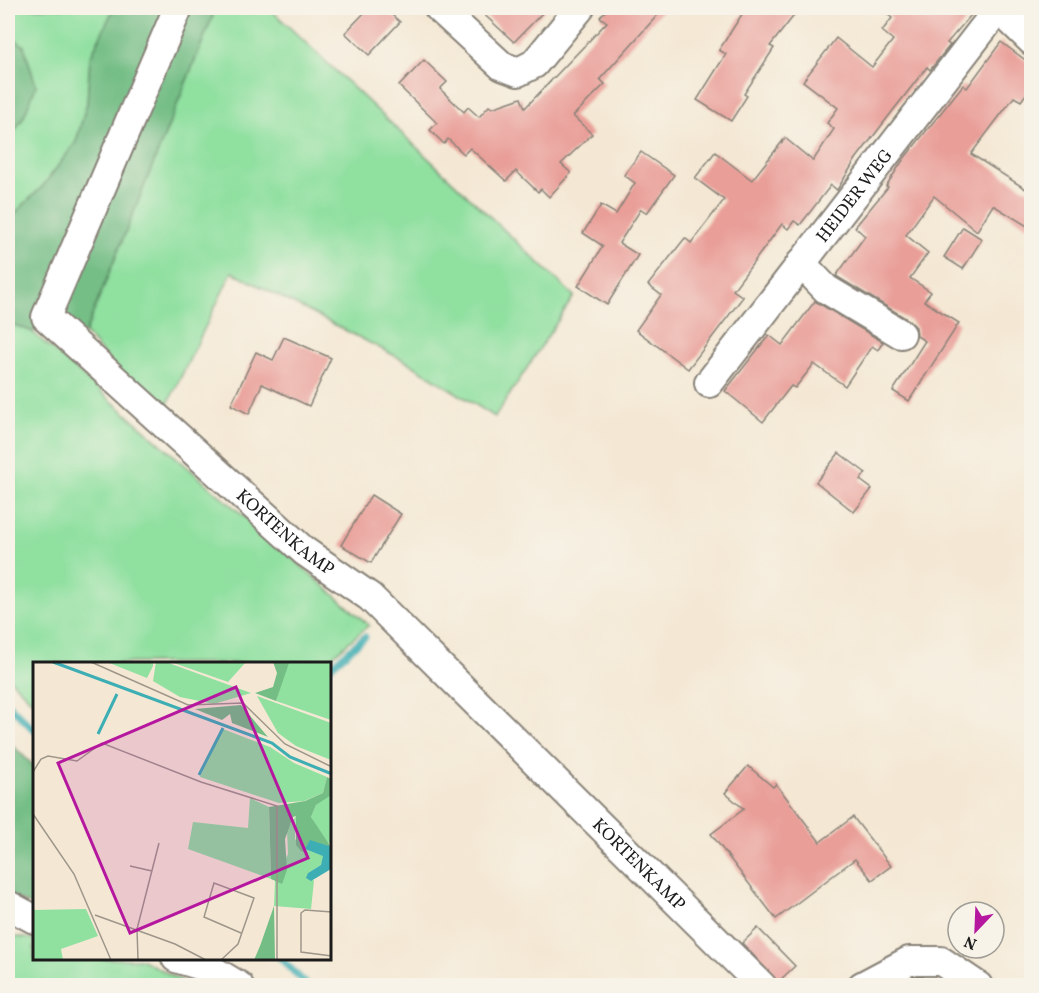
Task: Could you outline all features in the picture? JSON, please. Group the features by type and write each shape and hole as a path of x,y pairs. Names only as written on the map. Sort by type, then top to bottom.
{"street":[{"name":"KORTENKAMP","path":"178,8 46,317 304,551 370,597 762,986"},
{"path":"439,8 502,66 518,72 534,64 580,8"},
{"path":"998,8 1032,41"},
{"name":"HEIDER WEG","path":"709,383 998,8"},
{"path":"801,263 826,289 900,334"},
{"path":"8,905 33,918"},
{"path":"183,960 209,968 239,986"},
{"path":"862,986 909,961 941,961 978,986"}],"green space":[{"path":"8,8 114,8 90,58 87,103 76,142 43,186 8,220 8,142 24,116 24,46 8,34"},
{"path":"114,8 216,8 85,333 31,331 8,323 8,220 43,186 76,142 87,103 90,58"},
{"path":"216,8 269,8 574,296 495,417 409,363 232,272 161,418 85,333"},
{"path":"8,34 24,46 36,86 24,116 8,142"},
{"path":"8,323 31,331 369,625 325,662 33,662 33,702 8,677"},
{"path":"8,741 33,765 33,906 10,895 8,891"},
{"path":"8,936 33,939 33,960 143,960 189,985 8,985"}],"building":[{"path":"369,8 384,8 400,22 369,55 345,33"},
{"path":"477,8 547,8 514,42"},
{"path":"608,8 664,8 600,79 605,84 573,116 592,134 561,164 571,173 549,197 541,189 538,192 516,171 506,181 470,148 464,154 448,139 444,144 430,130 437,123 399,86 424,60 447,82 440,89 464,112 468,107 479,117 489,106 492,108 521,98 525,108 607,22 600,17"},
{"path":"746,8 800,8 770,46 774,48 744,94 747,96 731,121 697,100 726,54 719,50"},
{"path":"880,8 977,8 947,43 950,45 930,70 927,67 888,117 856,159 837,190 831,185 800,225 794,221 788,229 782,224 733,290 743,297 688,369 636,330 661,295 648,285 685,238 691,243 724,200 695,178 715,152 752,180 785,138 813,161 834,129 827,123 838,108 803,81 836,38 872,67 893,40 882,31 892,18"},
{"path":"1001,42 1032,65 1032,86 1021,101 1014,97 971,154 1032,193 1032,229 993,205 977,231 934,196 906,235 928,253 910,278 931,292 924,301 959,323 909,401 893,391 925,341 917,336 916,327 909,320 836,276 865,236 855,227 888,187 886,186 903,160 963,85 967,88"},
{"path":"641,152 674,175 647,213 641,209 619,243 638,255 607,305 578,286 603,246 583,233 601,205 616,214 635,183 624,175"},
{"path":"963,227 982,239 963,269 944,257"},
{"path":"815,301 883,342 878,350 872,346 845,386 814,364 795,388 791,386 763,422 725,391 769,335 782,345"},
{"path":"284,337 331,358 309,406 262,384 249,414 231,405 256,352 273,360"},
{"path":"839,453 866,473 860,480 872,489 854,512 816,482"},
{"path":"371,495 401,514 371,563 341,545"},
{"path":"748,766 773,787 776,784 820,842 853,817 891,866 872,880 855,859 776,919 711,834 744,809 725,793"},
{"path":"758,928 795,966 778,982 742,943"}],"waterway":[{"path":"332,665 365,637"},
{"path":"8,704 33,729"},
{"path":"282,960 308,986"}]}
